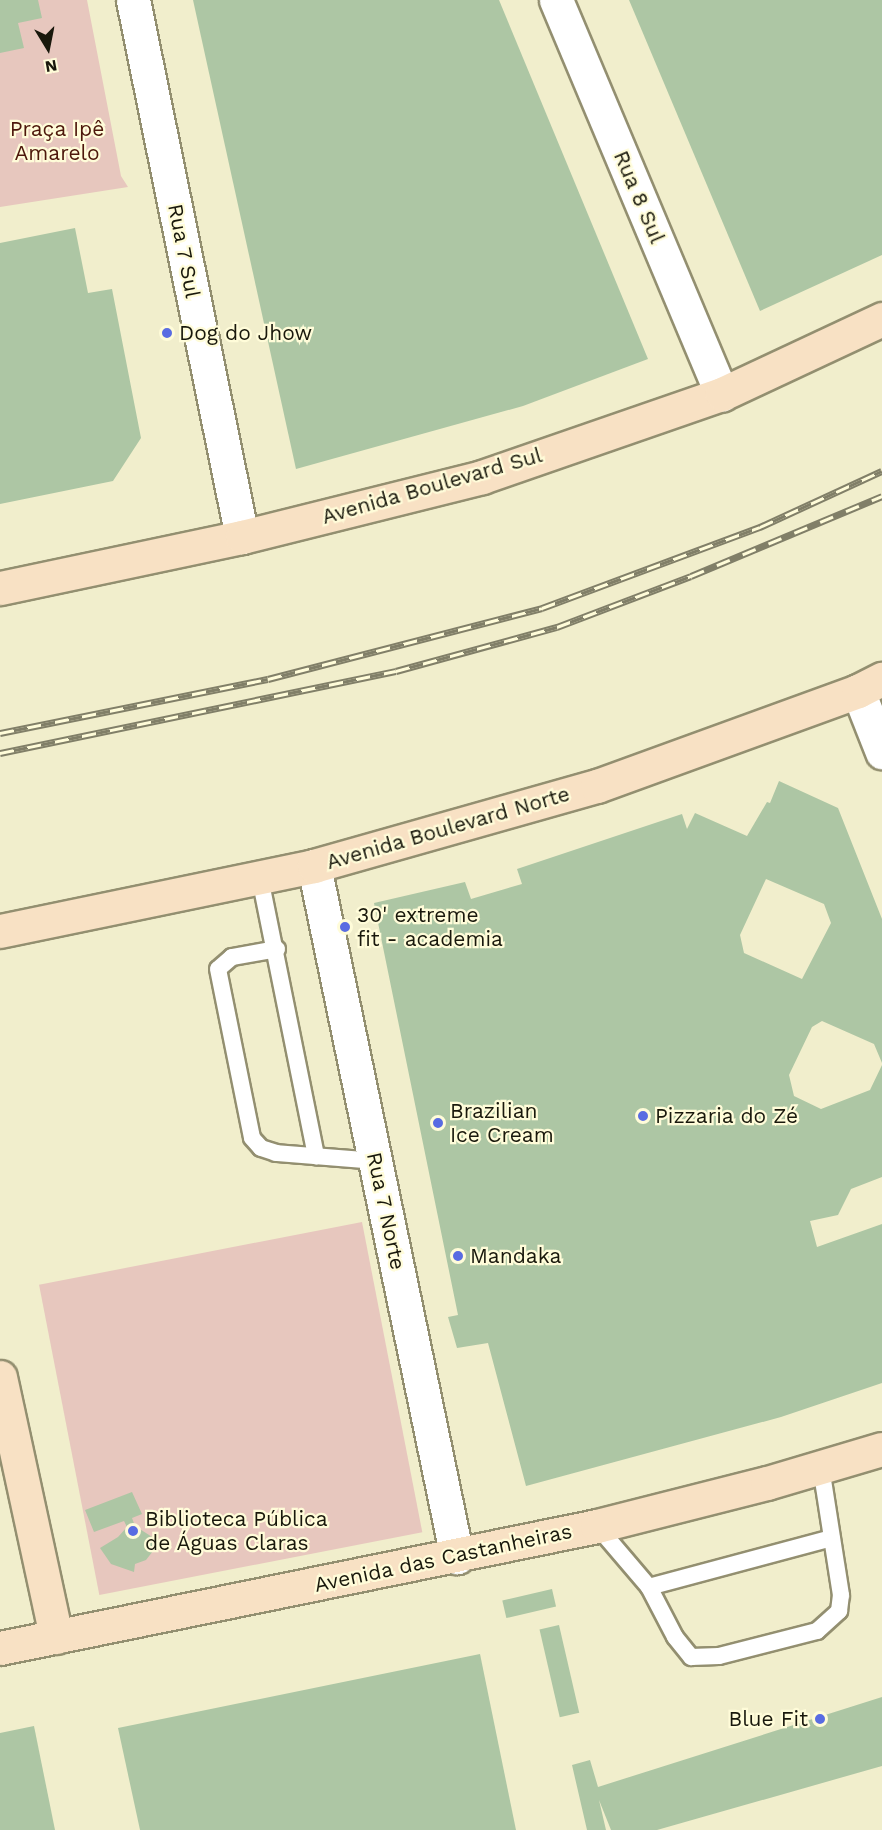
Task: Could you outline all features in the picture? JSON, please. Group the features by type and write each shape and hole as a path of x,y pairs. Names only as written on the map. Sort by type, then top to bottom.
{"street":[{"name":"Rua 7 Sul","path":"133,0 242,537"},
{"name":"Rua 8 Sul","path":"556,0 722,394"},
{"name":"Avenida Boulevard Sul","path":"0,588 242,537 482,477 722,394 882,319"},
{"path":"870,685 882,752"},
{"name":"Avenida Boulevard Norte","path":"0,931 314,866 597,786 870,685"},
{"name":"Rua 7 Norte","path":"314,866 457,1557"},
{"path":"0,1377 56,1637"},
{"name":"Avenida das Castanheiras","path":"4,1653 56,1637 457,1557 597,1526 821,1468 882,1449"}],"lane":[{"path":"260,878 277,949 316,1156"},
{"path":"277,949 232,957 221,963 218,981 252,1138 261,1148 276,1153 375,1161"},
{"path":"597,1526 649,1587 675,1637 691,1657 719,1656 817,1631 839,1611 841,1595 821,1468"},
{"path":"649,1587 832,1538"}],"green space":[{"name":"Praça Ipê Amarelo","path":"0,0 87,0 121,176 128,187 0,207"},
{"path":"362,1222 422,1532 99,1595 39,1285"}],"building":[{"path":"0,0 38,0 42,18 18,23 24,48 0,53"},
{"path":"193,0 499,0 648,359 523,406 296,469"},
{"path":"629,0 882,0 882,255 760,311"},
{"path":"75,228 88,293 112,289 141,438 113,481 0,504 0,243"},
{"path":"779,781 838,808 882,919 882,1063 874,1044 822,1021 812,1027 789,1075 794,1096 821,1109 870,1090 882,1065 882,1177 851,1189 838,1215 810,1221 817,1247 882,1224 882,1383 781,1417 526,1486 488,1343 457,1348 448,1317 458,1315 374,903 465,882 471,899 522,884 517,869 682,814 687,829 695,813 747,836 767,802 770,803","holes":["766,879 824,904 831,923 802,979 744,953 740,935"]},
{"name":"Biblioteca Pública de Águas Claras","path":"132,1492 142,1514 132,1518 135,1526 160,1542 146,1560 135,1564 134,1572 111,1564 100,1548 118,1537 127,1527 124,1521 94,1532 85,1510"},
{"path":"552,1589 556,1607 506,1618 502,1600"},
{"path":"559,1625 579,1713 560,1717 540,1629"},
{"path":"480,1654 516,1830 140,1830 118,1728"},
{"path":"882,1697 882,1766 657,1830 611,1830 599,1800 606,1830 587,1830 572,1765 590,1760 598,1787"},
{"path":"34,1726 55,1830 0,1830 0,1733"}],"railway":[{"path":"0,733 268,679 542,608 760,527 882,471"},
{"path":"0,753 396,671 557,627 691,576 882,496"}],"place":[{"name":"Dog do Jhow","path":"167,333"},
{"name":"30' extreme fit - academia","path":"345,927"},
{"name":"Pizzaria do Zé","path":"643,1116"},
{"name":"Brazilian Ice Cream","path":"438,1123"},
{"name":"Mandaka","path":"458,1256"},
{"name":"Biblioteca Pública de Águas Claras","path":"133,1531"},
{"name":"Blue Fit","path":"820,1719"}]}
